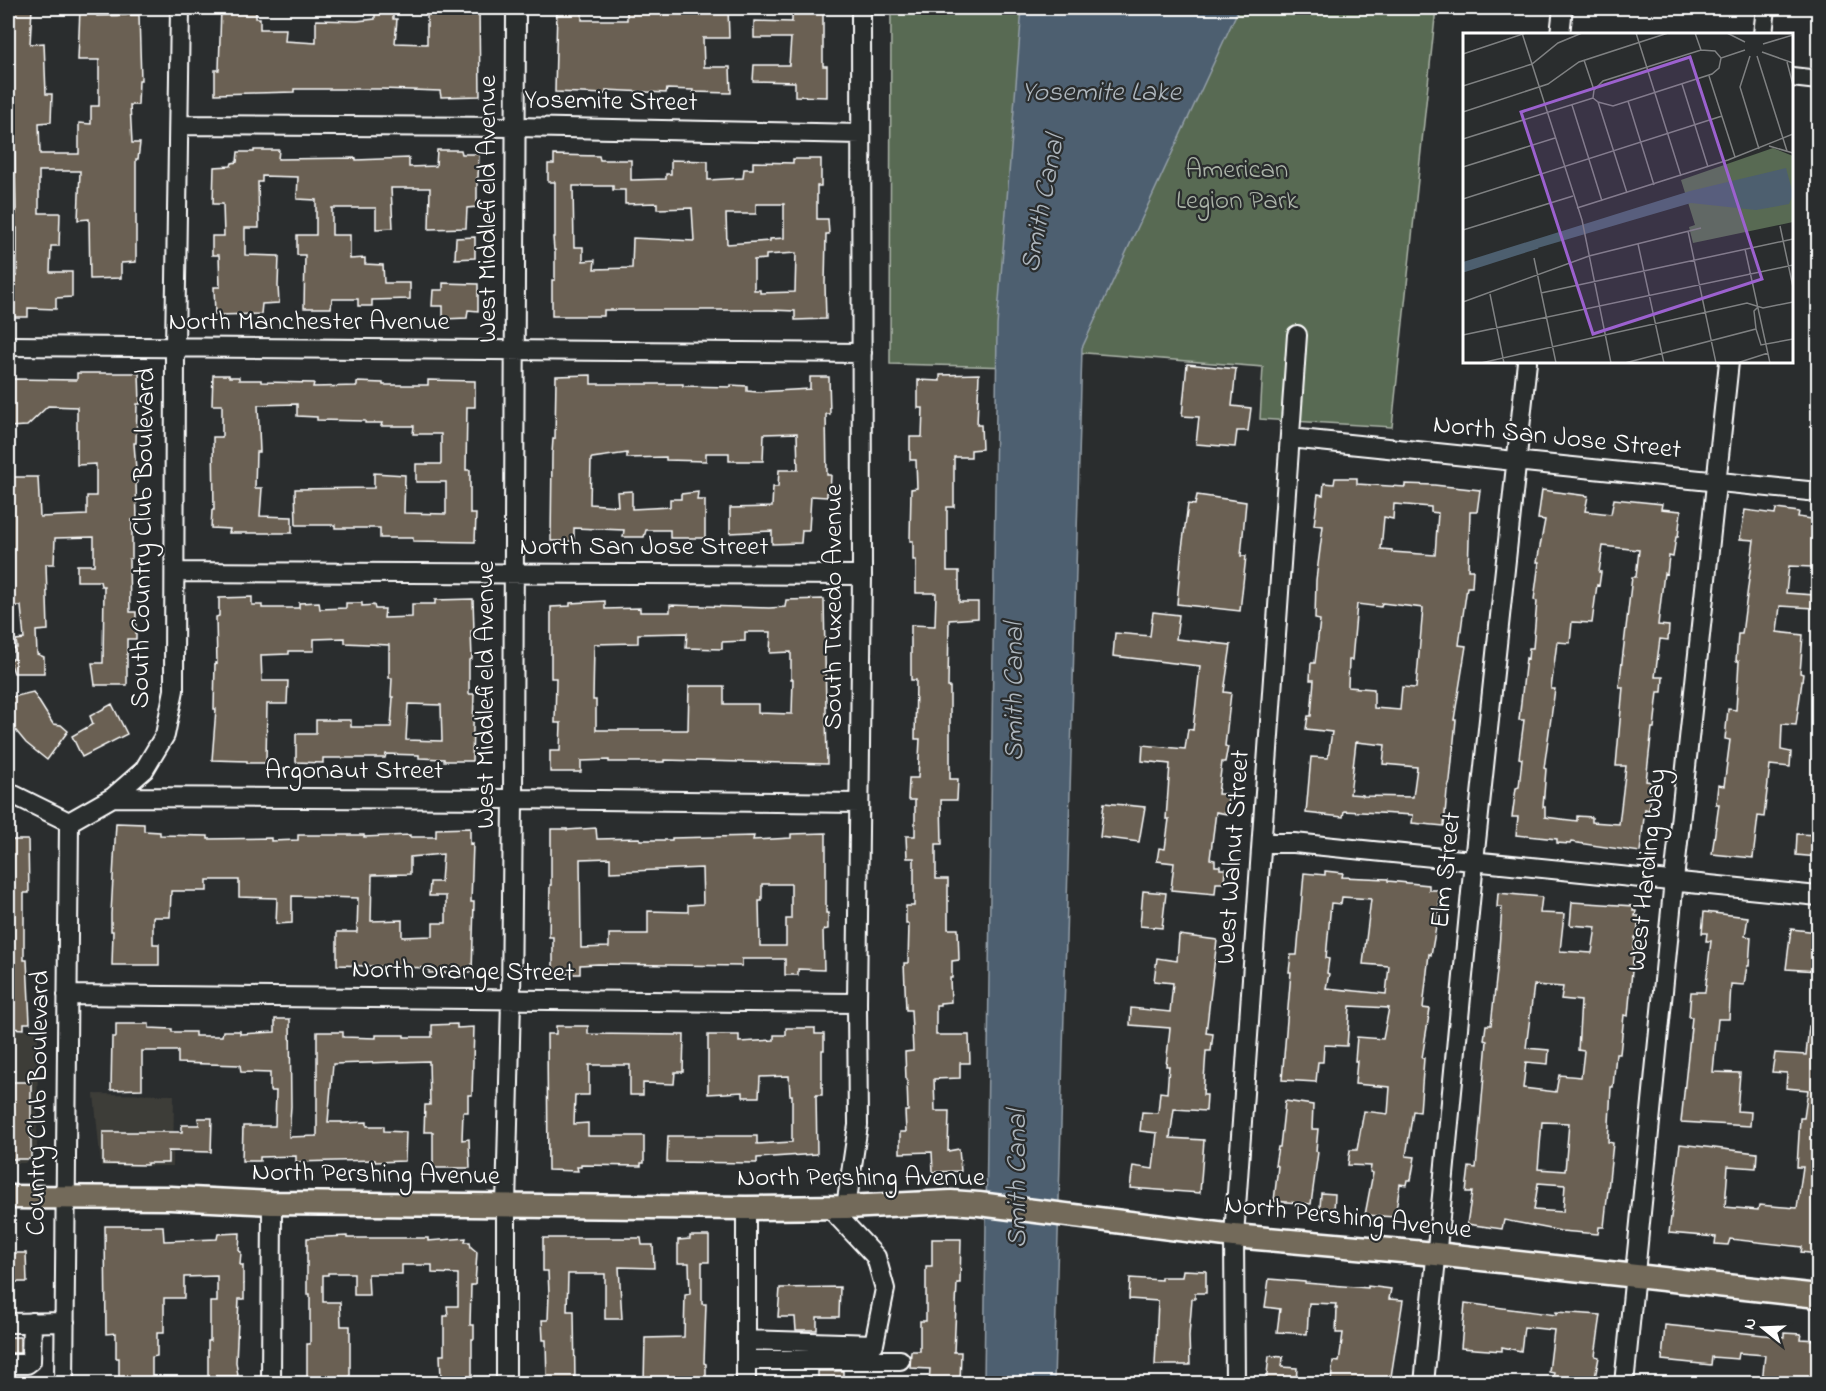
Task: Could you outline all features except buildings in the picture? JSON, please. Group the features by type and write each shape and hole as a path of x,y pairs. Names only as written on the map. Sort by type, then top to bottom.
{"main road":[{"name":"North Pershing Avenue","path":"8,1197 170,1198 272,1203 746,1208 951,1202 1234,1236 1436,1254 1818,1296"}],"street":[{"name":"South Country Club Boulevard","path":"113,797 144,770 165,735 174,690 175,348 180,8"},
{"name":"West Middlefield Avenue","path":"506,1383 506,1206 513,799 516,8"},
{"name":"South Tuxedo Avenue","path":"837,1206 858,1125 862,352 861,8"},
{"path":"1560,33 1563,8"},
{"path":"1763,33 1766,8"},
{"path":"1793,77 1818,80"},
{"name":"Yosemite Street","path":"179,125 516,126 861,134"},
{"name":"West Walnut Street","path":"1235,1383 1234,1236 1297,335"},
{"name":"North Manchester Avenue","path":"8,346 862,352"},
{"name":"Elm Street","path":"1424,1383 1474,861 1527,363"},
{"name":"West Harding Way","path":"1624,1383 1729,363"},
{"name":"North San Jose Street","path":"1290,438 1818,492"},
{"name":"North San Jose Street","path":"175,572 861,576"},
{"path":"8,792 69,822"},
{"name":"Argonaut Street","path":"69,822 113,797 859,803"},
{"name":"Country Club Boulevard","path":"64,1383 69,822"},
{"path":"1262,843 1294,843 1818,896"},
{"name":"North Orange Street","path":"67,995 857,1003"},
{"path":"271,1383 272,1203"},
{"path":"746,1340 874,1344 885,1289 876,1257 837,1206"},
{"path":"746,1208 746,1383"},
{"path":"8,1364 27,1364 31,1361 32,1322"},
{"path":"8,1323 64,1322"},
{"path":"32,1349 64,1349"},
{"path":"746,1360 900,1360"}],"shaded area":[{"path":"8,1030 38,1030 37,1149 25,1163 8,1163"},
{"path":"94,1094 174,1095 173,1166 101,1166"}],"green space":[{"name":"American Legion Park","path":"891,8 1436,8 1392,427 1260,419 1263,367 1073,352 1015,367 890,364"}],"water":[{"path":"1022,8 1239,8 1082,348 1054,1383 984,1384 997,326"}],"water label":[{"name":"Yosemite Lake","path":"1101,93"},
{"name":"Smith Canal","path":"1044,204"},
{"name":"Smith Canal","path":"1015,692"},
{"name":"Smith Canal","path":"1018,1179"}]}
